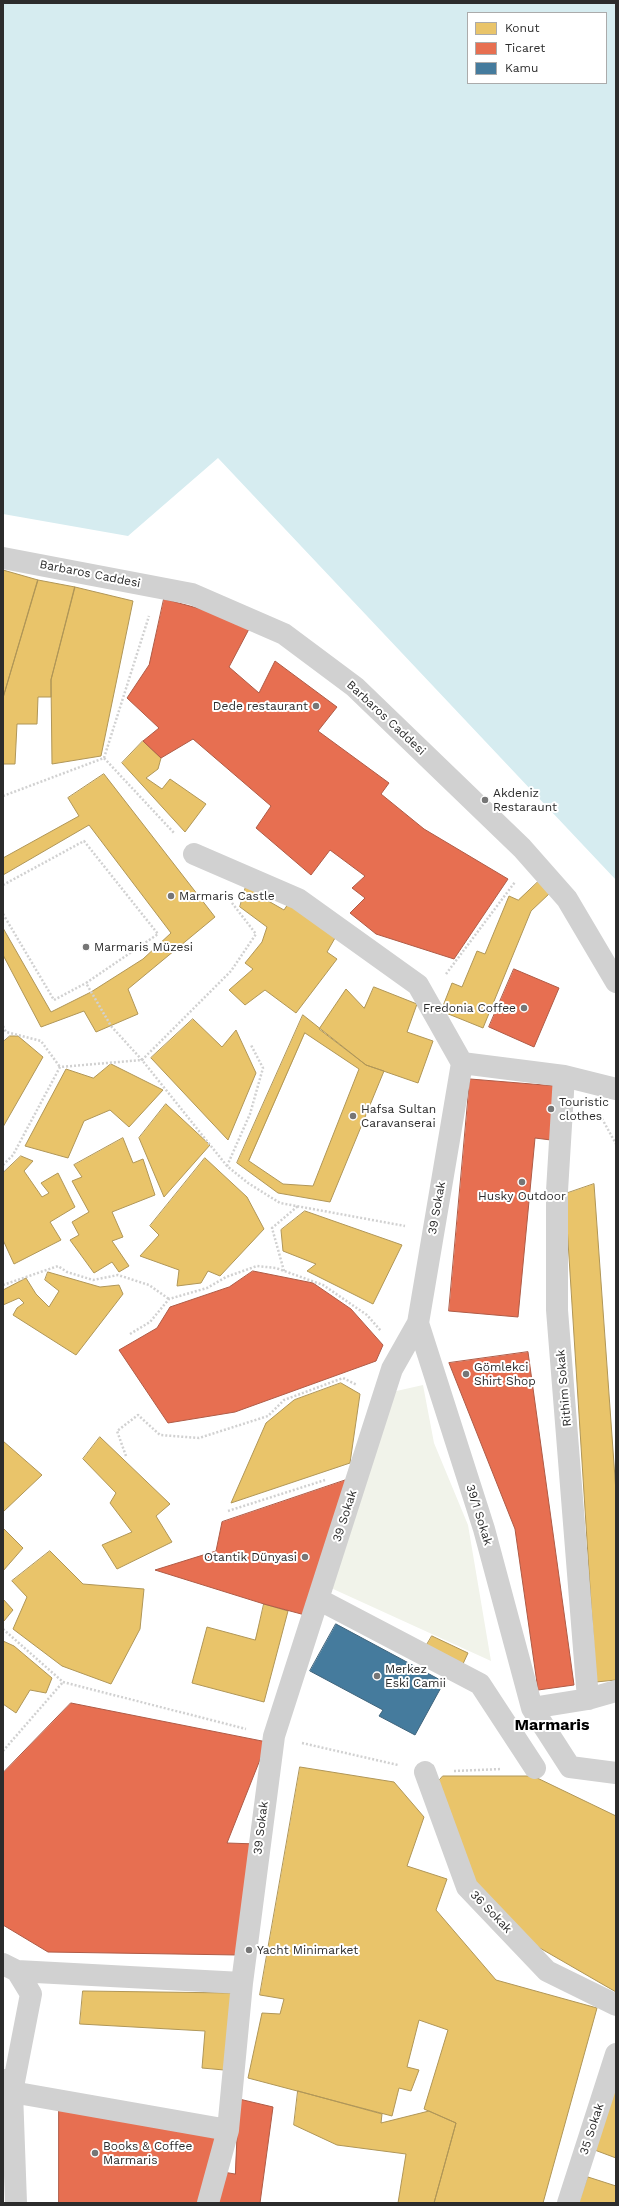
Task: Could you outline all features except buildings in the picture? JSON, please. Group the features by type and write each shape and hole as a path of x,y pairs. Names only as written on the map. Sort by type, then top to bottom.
{"street":[{"name":"Barbaros Caddesi","path":"3,558 192,594 284,634 355,687 532,859 567,899 616,982"},
{"path":"194,854 298,899 418,985 462,1063 564,1076 616,1089"},
{"name":"39 Sokak","path":"208,2203 228,2130 242,1983 274,1736 392,1369 418,1323 462,1063"},
{"name":"Rithim Sokak","path":"564,1076 556,1190 557,1310 588,1700"},
{"name":"39/1 Sokak","path":"418,1323 484,1529 532,1708 570,1766 616,1773"},
{"path":"318,1599 480,1684 535,1768"},
{"path":"532,1708 588,1700 616,1691"},
{"name":"36 Sokak","path":"425,1772 467,1887 547,1971 616,2004"},
{"path":"10,1968 242,1983"},
{"path":"10,1968 31,1994 7,2085 16,2203"},
{"name":"35 Sokak","path":"568,2203 616,2054"},
{"path":"7,2085 228,2130"}],"path":[{"path":"104,758 158,587"},
{"path":"3,796 104,758"},
{"path":"104,758 194,854"},
{"path":"3,885 84,841 158,934 86,983 54,1000 3,914"},
{"path":"426,1000 532,859"},
{"path":"60,1067 142,1060 231,971 256,934 227,897"},
{"path":"86,983 112,1026 142,1060 227,1166 248,1184 280,1203 434,1231"},
{"path":"3,1026 6,1032 41,1041 60,1067"},
{"path":"3,1036 6,1032"},
{"path":"227,1166 250,1114 263,1068 251,1045"},
{"path":"3,1165 13,1155 60,1067"},
{"path":"284,1271 272,1228 299,1206"},
{"path":"3,1285 58,1266 67,1272 93,1280 118,1275 149,1285 169,1299"},
{"path":"130,1334 150,1322 169,1299 206,1288 226,1277 257,1266 284,1271 323,1285 367,1315 401,1354"},
{"path":"126,1456 117,1431 138,1415 160,1435 198,1438 268,1416 284,1400 343,1378 383,1397"},
{"path":"228,1511 360,1469"},
{"path":"3,1751 63,1682"}],"shaded area":[{"path":"3,3 616,3 616,880 218,458 128,536 3,514"},
{"path":"423,1385 434,1443 468,1525 491,1661 331,1588 392,1392"}],"place":[{"name":"Dede restaurant","path":"316,706"},
{"name":"Akdeniz Restaraunt","path":"485,800"},
{"name":"Marmaris Castle","path":"171,896"},
{"name":"Marmaris Müzesi","path":"86,947"},
{"name":"Fredonia Coffee","path":"524,1008"},
{"name":"Touristic clothes","path":"551,1109"},
{"name":"Hafsa Sultan Caravanserai","path":"353,1116"},
{"name":"Husky Outdoor","path":"522,1182"},
{"name":"Gömlekci Shirt Shop","path":"466,1374"},
{"name":"Otantik Dünyasi","path":"305,1557"},
{"name":"Merkez Eski Camii","path":"377,1676"},
{"name":"Yacht Minimarket","path":"249,1950"},
{"name":"Books & Coffee Marmaris","path":"95,2153"}],"district":[{"name":"Marmaris","path":"552,1725"}]}
